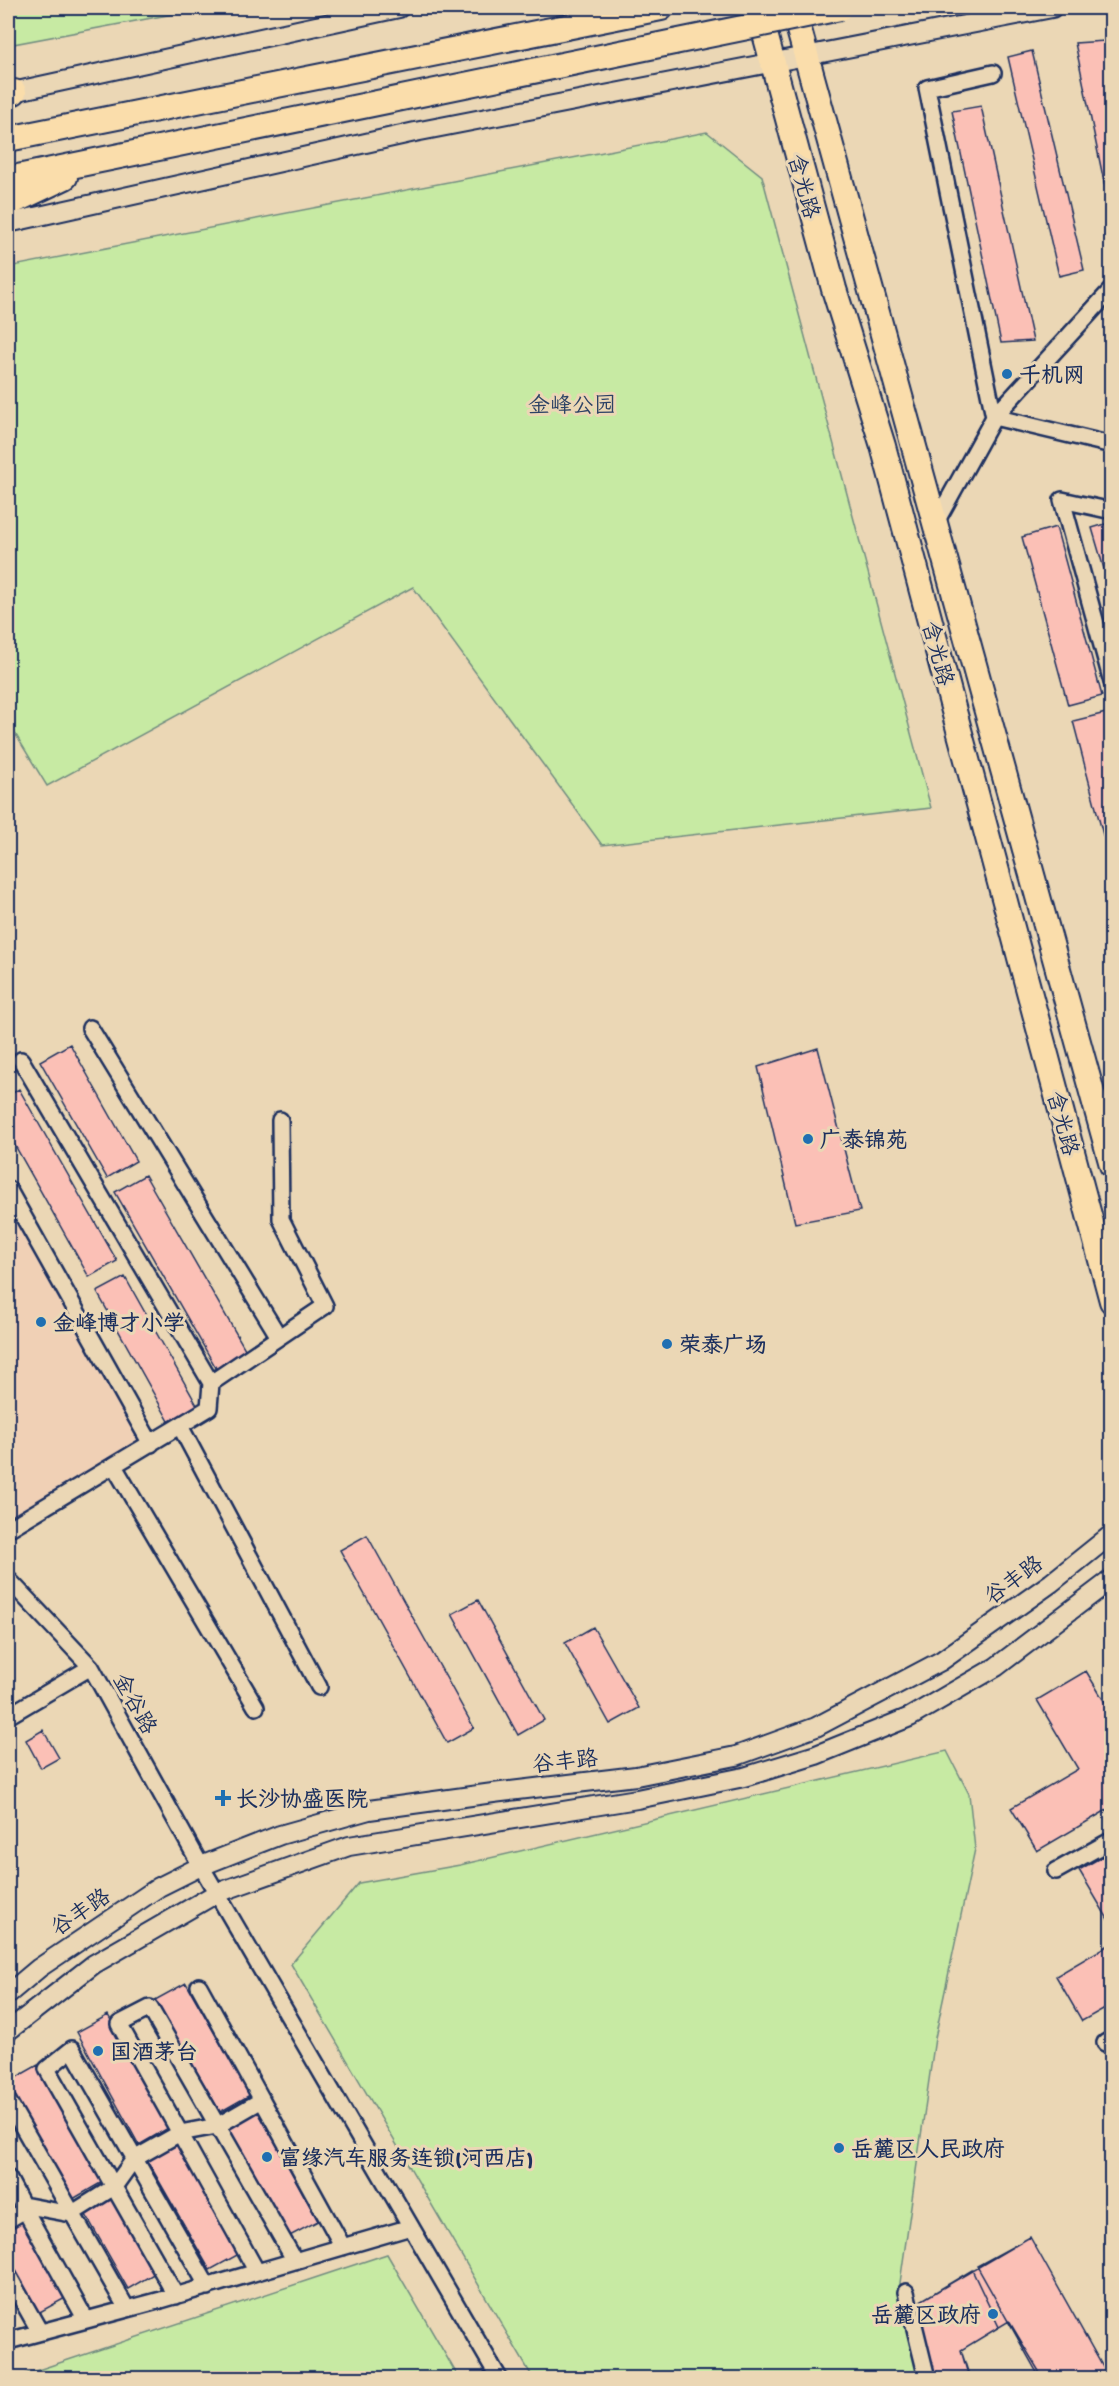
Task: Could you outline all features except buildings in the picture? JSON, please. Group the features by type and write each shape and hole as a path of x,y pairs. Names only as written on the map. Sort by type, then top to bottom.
{"main road":[{"path":"8,139 661,8"},
{"name":"含光路","path":"758,8 834,289 883,446 1112,1301"},
{"name":"含光路","path":"794,8 1111,1161"},
{"path":"8,179 840,8"},
{"path":"8,204 104,158"}],"street":[{"path":"10,93 399,8"},
{"path":"8,223 415,132 1052,8"},
{"path":"993,73 927,88 994,417"},
{"path":"935,524 994,417 1112,290"},
{"path":"994,417 1112,445"},
{"path":"1112,511 1062,500 1112,682"},
{"path":"90,1028 279,1337"},
{"path":"8,1529 209,1408 212,1383 21,1060"},
{"path":"212,1383 325,1306 281,1219 280,1120"},
{"path":"8,1189 152,1444"},
{"path":"180,1426 319,1687"},
{"path":"114,1466 256,1707"},
{"name":"谷丰路","path":"8,1994 39,1968 159,1887 201,1866 280,1835 369,1810 493,1792 636,1776 746,1753 816,1727 941,1662 1051,1582 1112,1534"},
{"name":"金谷路","path":"8,1579 91,1668 201,1866 499,2379"},
{"path":"8,2031 94,1964 218,1893 349,1846 638,1799 744,1777 816,1755 910,1717 996,1667 1112,1579"},
{"path":"8,1716 91,1668"},
{"path":"1056,1870 1112,1840"},
{"path":"199,1986 343,2247"},
{"path":"257,2272 119,2024 150,2008 295,2261"},
{"path":"176,2296 47,2069 72,2049 208,2287"},
{"path":"8,2220 24,2208 71,2214 114,2187 134,2159 180,2133 217,2126 262,2100"},
{"path":"8,2101 127,2309"},
{"path":"8,2178 86,2320"},
{"path":"8,2342 208,2287 411,2227"},
{"path":"8,2275 40,2332"},
{"path":"906,2292 927,2379"}],"shaded area":[{"name":"金峰博才小学","path":"8,1204 140,1439 8,1519"}],"green space":[{"path":"8,8 205,8 8,45"},
{"name":"金峰公园","path":"707,132 762,176 931,808 602,845 413,587 47,786 8,722 8,267"},
{"path":"947,1751 969,1794 975,1849 935,2038 900,2283 919,2378 533,2378 291,1964 359,1883 460,1865"},
{"path":"387,2254 459,2378 14,2378"}],"place":[{"name":"千机网","path":"1007,374"},
{"name":"广泰锦苑","path":"808,1139"},
{"name":"金峰博才小学","path":"41,1322"},
{"name":"荣泰广场","path":"667,1344"},
{"name":"长沙协盛医院","path":"223,1798"},
{"name":"国酒茅台","path":"98,2051"},
{"name":"岳麓区人民政府","path":"839,2148"},
{"name":"富缘汽车服务连锁(河西店)","path":"267,2157"},
{"name":"岳麓区政府","path":"993,2314"}]}
